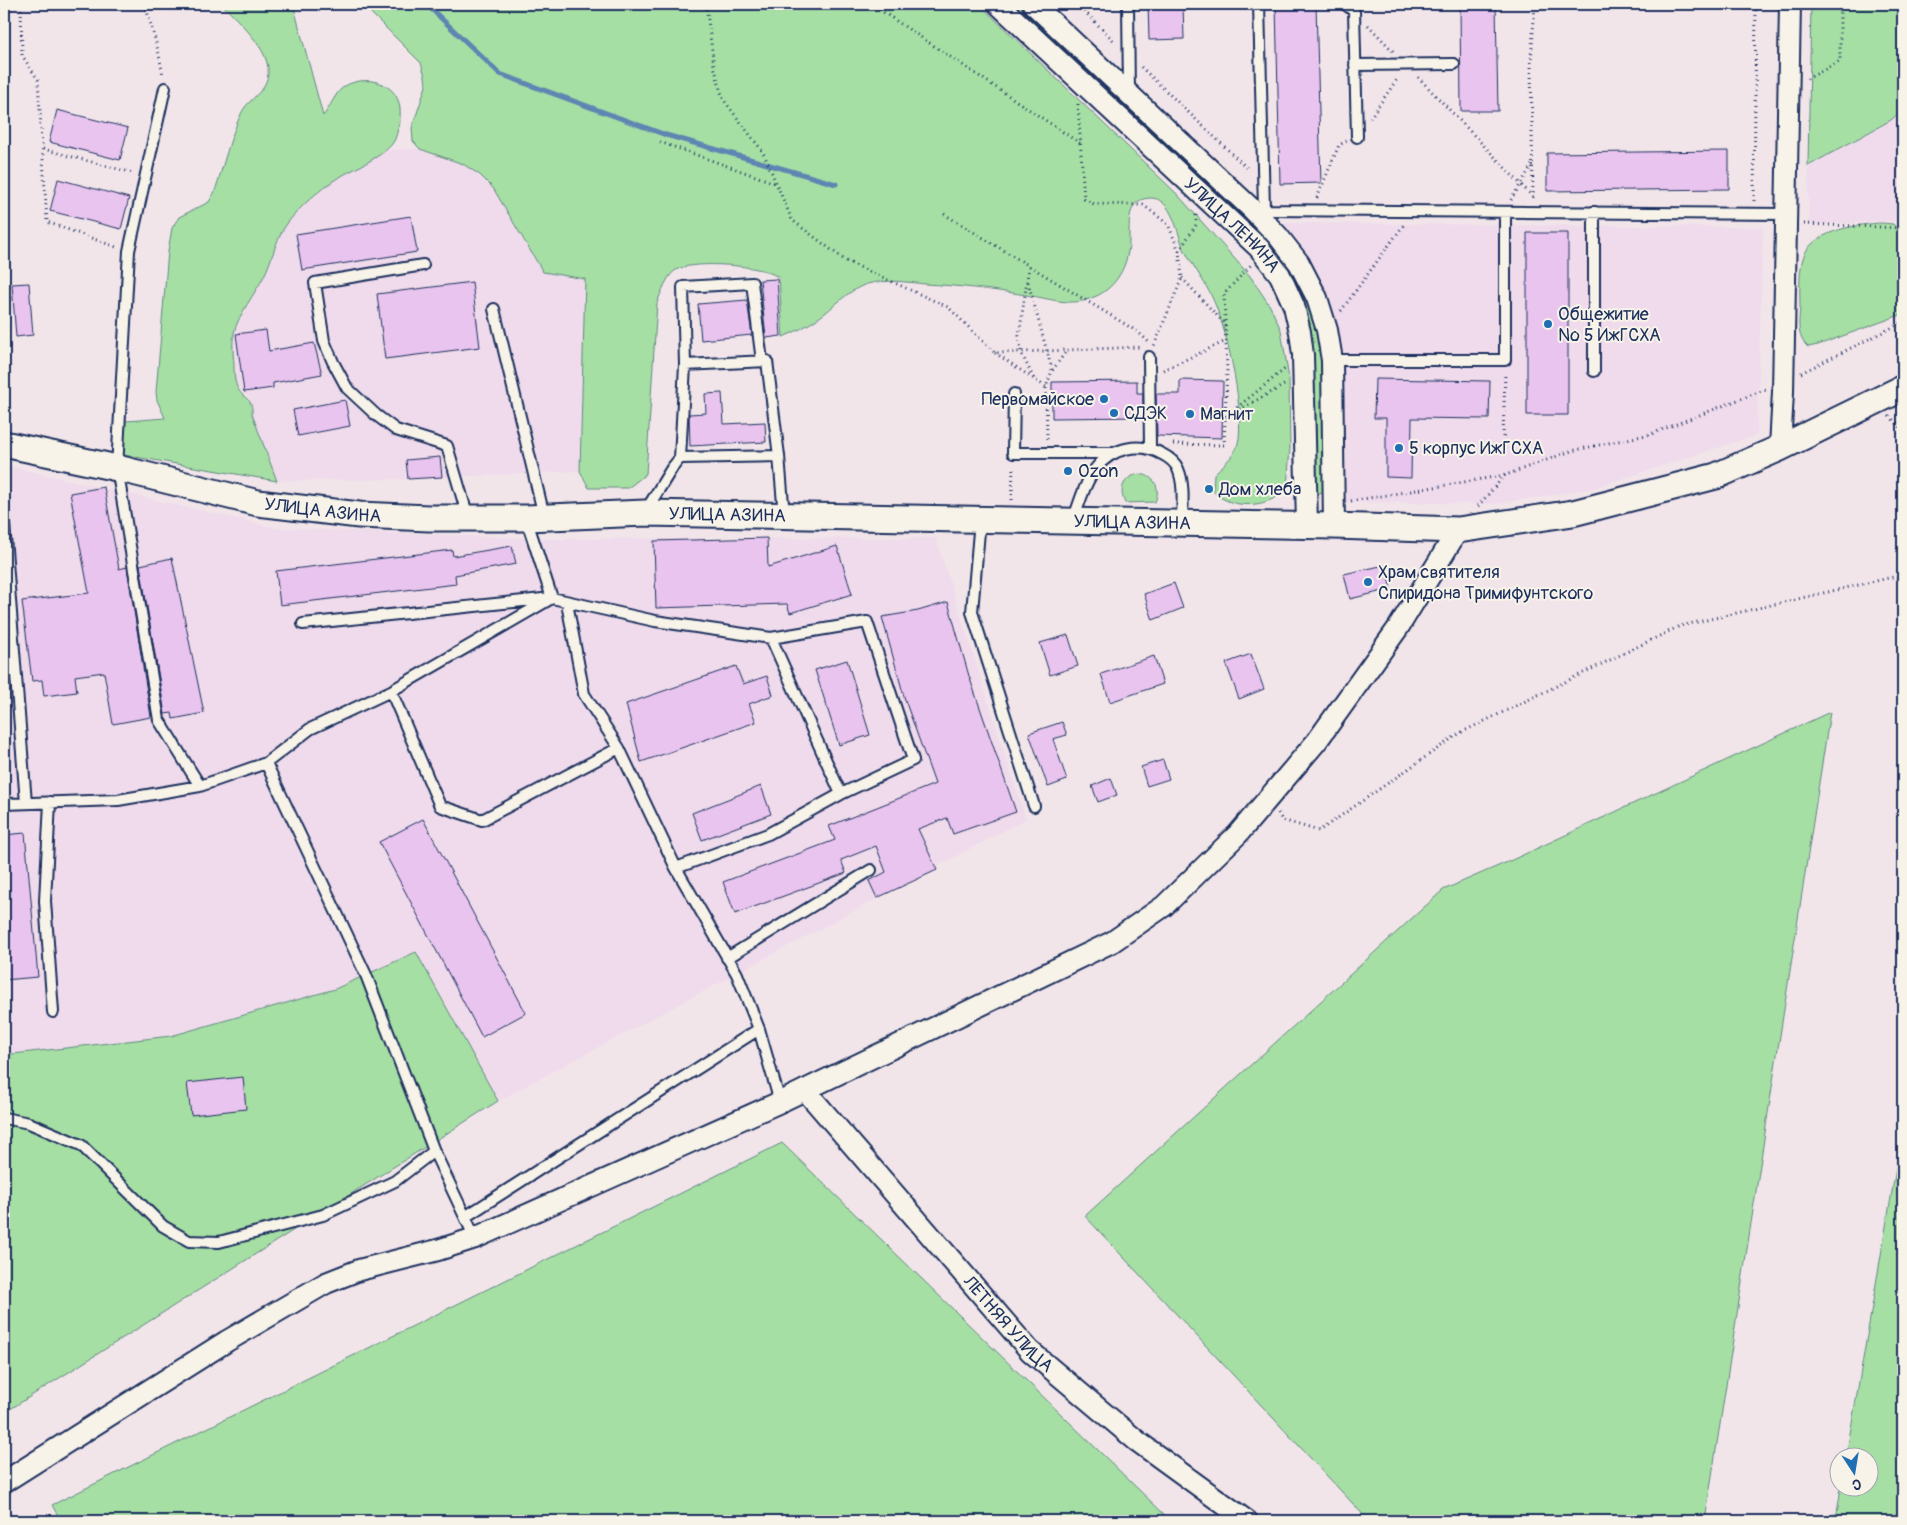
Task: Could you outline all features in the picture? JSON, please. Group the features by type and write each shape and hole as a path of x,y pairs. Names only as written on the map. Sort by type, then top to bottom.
{"street":[{"name":"УЛИЦА ЛЕНИНА","path":"998,4 1260,248 1280,275 1294,306 1300,332 1307,525"},
{"name":"УЛИЦА ЛЕНИНА","path":"1034,4 1129,94 1258,210 1299,263 1317,298 1327,330 1332,360 1334,515"},
{"path":"1780,448 1784,382 1790,4"},
{"name":"УЛИЦА АЗИНА","path":"4,444 117,468 258,504 358,515 535,518 645,513 1307,525 1334,515 1458,530 1573,513 1716,476 1780,448 1903,388"},
{"path":"4,1482 227,1341 326,1283 359,1270 438,1250 474,1238 780,1102 1112,942 1164,906 1238,834 1317,741 1398,628 1458,530"},
{"name":"ЛЕТНЯЯ УЛИЦА","path":"805,1090 1030,1351 1137,1441 1247,1521"}],"lane":[{"path":"1128,4 1129,94"},
{"path":"1259,4 1263,183 1258,210 1753,214 1786,219"},
{"path":"1345,4 1354,11 1357,137"},
{"path":"1356,65 1454,64"},
{"path":"165,88 129,251 117,468 159,720 200,786"},
{"path":"1332,360 1505,360 1505,212"},
{"path":"1594,212 1594,371"},
{"path":"423,264 315,283 324,341 346,388 376,415 396,430 447,446 468,518"},
{"path":"645,513 680,458 685,365 683,287 752,283 762,361"},
{"path":"494,309 552,598"},
{"path":"1149,357 1150,446"},
{"path":"685,365 767,361 779,456 784,517"},
{"path":"1014,394 1013,453 1115,453"},
{"path":"1073,521 1086,487 1097,467 1115,453 1131,447 1150,446 1168,457 1178,468 1182,481 1182,523"},
{"path":"680,458 779,456"},
{"path":"980,519 972,612 1034,806"},
{"path":"4,524 26,803"},
{"path":"4,804 118,800 200,786 266,763 310,728 391,691 552,598"},
{"path":"303,624 552,598 567,603 655,621 771,638 867,622 913,760 841,794 768,834 676,868"},
{"path":"567,603 584,694 619,748 676,868 737,974 759,1029 780,1102"},
{"path":"771,638 841,794"},
{"path":"391,691 440,806 482,820 619,748"},
{"path":"266,763 366,975 434,1151 474,1238"},
{"path":"50,802 45,901 53,1012"},
{"path":"727,958 871,870"},
{"path":"465,1217 759,1029"},
{"path":"4,1118 29,1123 81,1145 163,1226 189,1241 219,1242 323,1215 394,1181 434,1151"}],"path":[{"path":"21,4 22,55 38,80 47,222 129,251"},
{"path":"145,4 158,50 165,88"},
{"path":"706,4 714,66 723,99 762,152 792,220 846,261 948,307 995,353 1046,387"},
{"path":"871,4 1081,144"},
{"path":"1076,4 1263,183"},
{"path":"1534,212 1531,62 1535,4"},
{"path":"1753,214 1756,4"},
{"path":"1789,89 1840,61 1840,4"},
{"path":"1354,11 1548,212"},
{"path":"1312,210 1339,145 1357,137 1407,65"},
{"path":"1075,76 1084,199 1094,204 1143,205 1168,224 1179,251 1182,278 1149,357"},
{"path":"660,142 776,183"},
{"path":"43,149 145,176"},
{"path":"1505,212 1533,163"},
{"path":"944,214 1138,332 1154,346"},
{"path":"1786,219 1903,228"},
{"path":"1150,446 1224,445 1226,341 1224,294 1255,261"},
{"path":"1029,266 1019,336 1021,352 1034,379"},
{"path":"1182,278 1225,324"},
{"path":"1027,281 1052,371"},
{"path":"1334,515 1506,475 1571,451 1651,434 1784,382 1903,322"},
{"path":"1150,376 1226,341"},
{"path":"995,353 1154,346"},
{"path":"1048,453 1046,387 1052,371 1067,350"},
{"path":"1503,437 1505,360"},
{"path":"1225,417 1303,374"},
{"path":"1011,520 1013,453"},
{"path":"1458,530 1506,475"},
{"path":"1268,799 1282,820 1319,831 1460,733 1680,626 1893,577 1902,581"}],"shaded area":[{"path":"1903,83 1903,220 1809,225 1808,166 1891,120 1899,113 1902,104"},
{"path":"420,149 463,164 480,175 493,188 543,272 585,279 580,471 408,479 277,481 252,414 252,405 249,398 239,390 235,381 234,334 237,325 265,275 279,238 287,223 298,210 334,180 386,150"},
{"path":"1283,223 1763,227 1757,435 1594,488 1496,504 1346,502 1342,344 1331,301 1312,262"},
{"path":"4,465 277,528 544,539 936,538 1026,819 498,1101 416,952 335,989 171,1036 4,1055"}],"green space":[{"path":"222,4 293,4 323,116 341,89 353,82 362,81 380,83 394,92 400,109 398,128 391,145 377,157 327,185 289,221 278,241 264,276 236,327 233,344 236,383 238,389 250,402 252,414 277,481 112,453 114,422 165,418 157,400 156,392 168,251 172,228 179,217 209,202 215,191 241,114 265,84 268,73 267,62 255,40"},
{"path":"362,4 979,4 1177,194 1250,276 1270,306 1281,330 1289,379 1290,448 1287,488 1271,500 1251,504 1230,502 1213,491 1214,474 1233,454 1239,438 1239,405 1228,345 1211,295 1184,249 1169,209 1164,203 1150,198 1135,204 1131,211 1128,252 1120,275 1104,292 1082,301 1060,301 952,286 896,281 874,282 853,291 813,322 783,337 779,277 760,270 728,265 693,265 676,270 667,280 657,303 646,474 628,488 589,488 580,471 585,279 543,272 493,188 480,175 463,164 420,149 413,141 412,128 426,86 421,63"},
{"path":"1007,4 1024,4 1284,253 1312,301 1326,367 1327,492 1317,493 1314,374 1311,350 1300,304"},
{"path":"1811,4 1903,4 1902,104 1899,113 1891,120 1808,166"},
{"path":"1882,223 1893,224 1898,230 1903,243 1903,314 1808,347 1800,333 1799,323 1800,272 1805,253 1819,239 1839,230"},
{"path":"1140,474 1153,480 1157,488 1155,502 1125,503 1122,488 1126,480"},
{"path":"1830,712 1705,1521 1369,1521 1085,1216 1443,890 1512,860"},
{"path":"416,952 498,1101 4,1413 4,1055 171,1036 335,989"},
{"path":"1903,1128 1903,1521 1823,1521 1837,1513 1839,1498 1880,1498 1880,1448 1848,1448"},
{"path":"782,1143 1171,1521 61,1521 52,1505"}],"building":[{"path":"1148,4 1183,4 1184,39 1149,40"},
{"path":"1276,4 1316,4 1321,183 1280,184"},
{"path":"1460,4 1496,4 1498,111 1461,111"},
{"path":"57,110 128,128 120,160 49,142"},
{"path":"1729,151 1729,189 1547,191 1547,153"},
{"path":"58,179 129,198 121,229 50,211"},
{"path":"411,216 417,252 302,270 296,234"},
{"name":"Общежитие № 5 ИжГСХА","path":"1527,233 1568,233 1568,415 1527,415"},
{"path":"777,279 781,336 766,338 760,280"},
{"path":"472,282 480,347 385,359 377,294"},
{"path":"29,283 33,335 16,337 12,284"},
{"path":"747,300 752,335 701,340 698,304"},
{"path":"266,330 269,351 314,343 322,374 273,383 273,388 244,392 236,334"},
{"name":"5 корпус ИжГСХА","path":"1375,379 1490,381 1489,419 1412,418 1411,478 1386,477 1386,418 1374,418"},
{"name":"Магнит","path":"1180,380 1223,381 1222,438 1157,436 1156,394 1180,394"},
{"path":"1137,381 1137,393 1143,393 1143,417 1052,418 1052,382"},
{"path":"722,393 724,424 765,422 766,442 690,446 689,414 706,413 705,394"},
{"path":"345,400 350,426 298,436 293,410"},
{"path":"440,457 442,477 408,479 406,460"},
{"path":"104,487 119,569 127,567 151,717 113,724 104,672 75,676 77,692 44,696 42,680 32,681 22,601 89,593 70,493"},
{"path":"767,538 768,567 837,546 852,594 790,613 787,604 656,608 654,541"},
{"path":"512,546 516,564 455,575 456,584 280,605 276,571 452,550 453,556"},
{"path":"172,558 204,713 173,719 172,713 165,714 140,565"},
{"name":"Храм святителя Спиридона Тримифунтского","path":"1385,565 1391,589 1350,599 1344,574"},
{"path":"1174,583 1183,608 1153,620 1144,594"},
{"path":"948,602 969,676 1016,812 953,834 947,818 918,829 937,870 877,898 869,881 886,872 876,846 841,860 846,873 735,914 723,882 835,840 829,826 935,784 905,700 882,617 918,611"},
{"path":"1068,635 1078,666 1050,675 1040,643"},
{"path":"1251,654 1264,689 1239,699 1226,663"},
{"path":"1154,656 1163,684 1110,702 1101,674"},
{"path":"847,660 870,735 839,745 815,670"},
{"path":"736,666 743,684 767,676 773,695 749,704 756,722 641,762 626,704"},
{"path":"1062,722 1067,735 1053,739 1067,780 1048,787 1029,733"},
{"path":"1163,760 1169,779 1147,786 1141,767"},
{"path":"1111,778 1117,795 1098,802 1092,786"},
{"path":"761,786 771,814 702,840 692,813"},
{"path":"423,819 526,1013 482,1037 379,842"},
{"path":"25,833 38,977 4,980 4,835"},
{"path":"243,1077 246,1109 191,1115 187,1083"}],"waterway":[{"path":"426,4 500,74 666,135 836,184"}],"place":[{"name":"Общежитие № 5 ИжГСХА","path":"1548,324"},
{"name":"Первомайское","path":"1104,399"},
{"name":"СДЭК","path":"1114,413"},
{"name":"Магнит","path":"1190,414"},
{"name":"5 корпус ИжГСХА","path":"1399,448"},
{"name":"Ozon","path":"1068,471"},
{"name":"Дом хлеба","path":"1209,489"},
{"name":"Храм святителя Спиридона Тримифунтского","path":"1368,582"}]}
